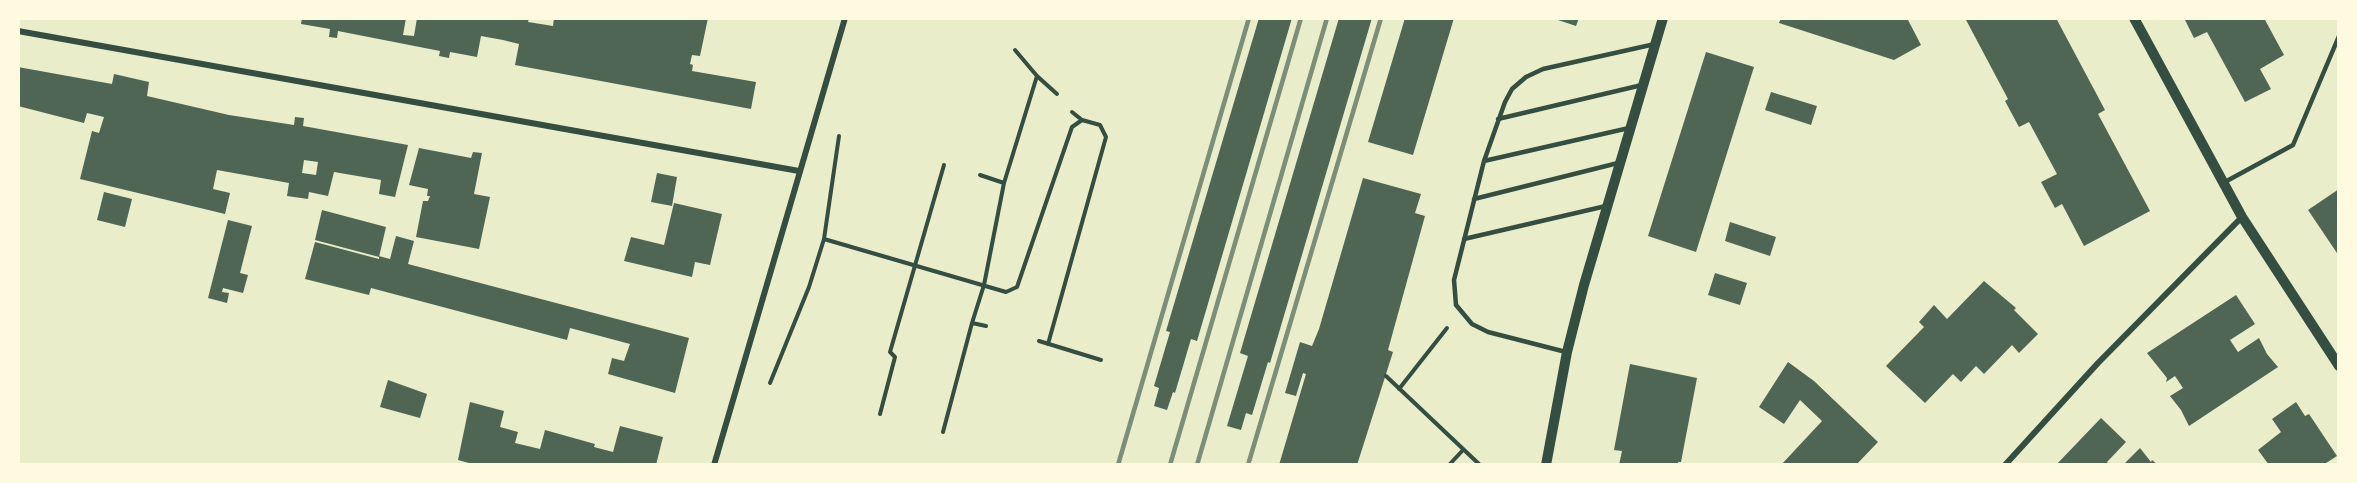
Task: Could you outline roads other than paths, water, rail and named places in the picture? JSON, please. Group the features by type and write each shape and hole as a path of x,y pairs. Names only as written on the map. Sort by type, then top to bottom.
{"street":[{"path":"714,465 845,18"},
{"path":"1546,465 1567,352 1618,163 1663,18"},
{"path":"2134,18 2242,218 2339,366"},
{"path":"18,31 799,171"},
{"path":"2005,465 2098,363 2242,218"}],"lane":[{"path":"2223,183 2293,145 2339,36"},
{"path":"1567,352 1488,332 1472,324 1460,311 1454,294 1454,280 1484,161 1498,119 1512,88 1534,72 1655,44"},
{"path":"1498,119 1642,85"},
{"path":"1484,161 1629,128"},
{"path":"1474,199 1618,163"},
{"path":"1464,239 1606,206"}],"railway":[{"path":"1118,465 1249,18"},
{"path":"1170,465 1301,18"},
{"path":"1197,465 1327,18"},
{"path":"1248,465 1381,18"}]}
